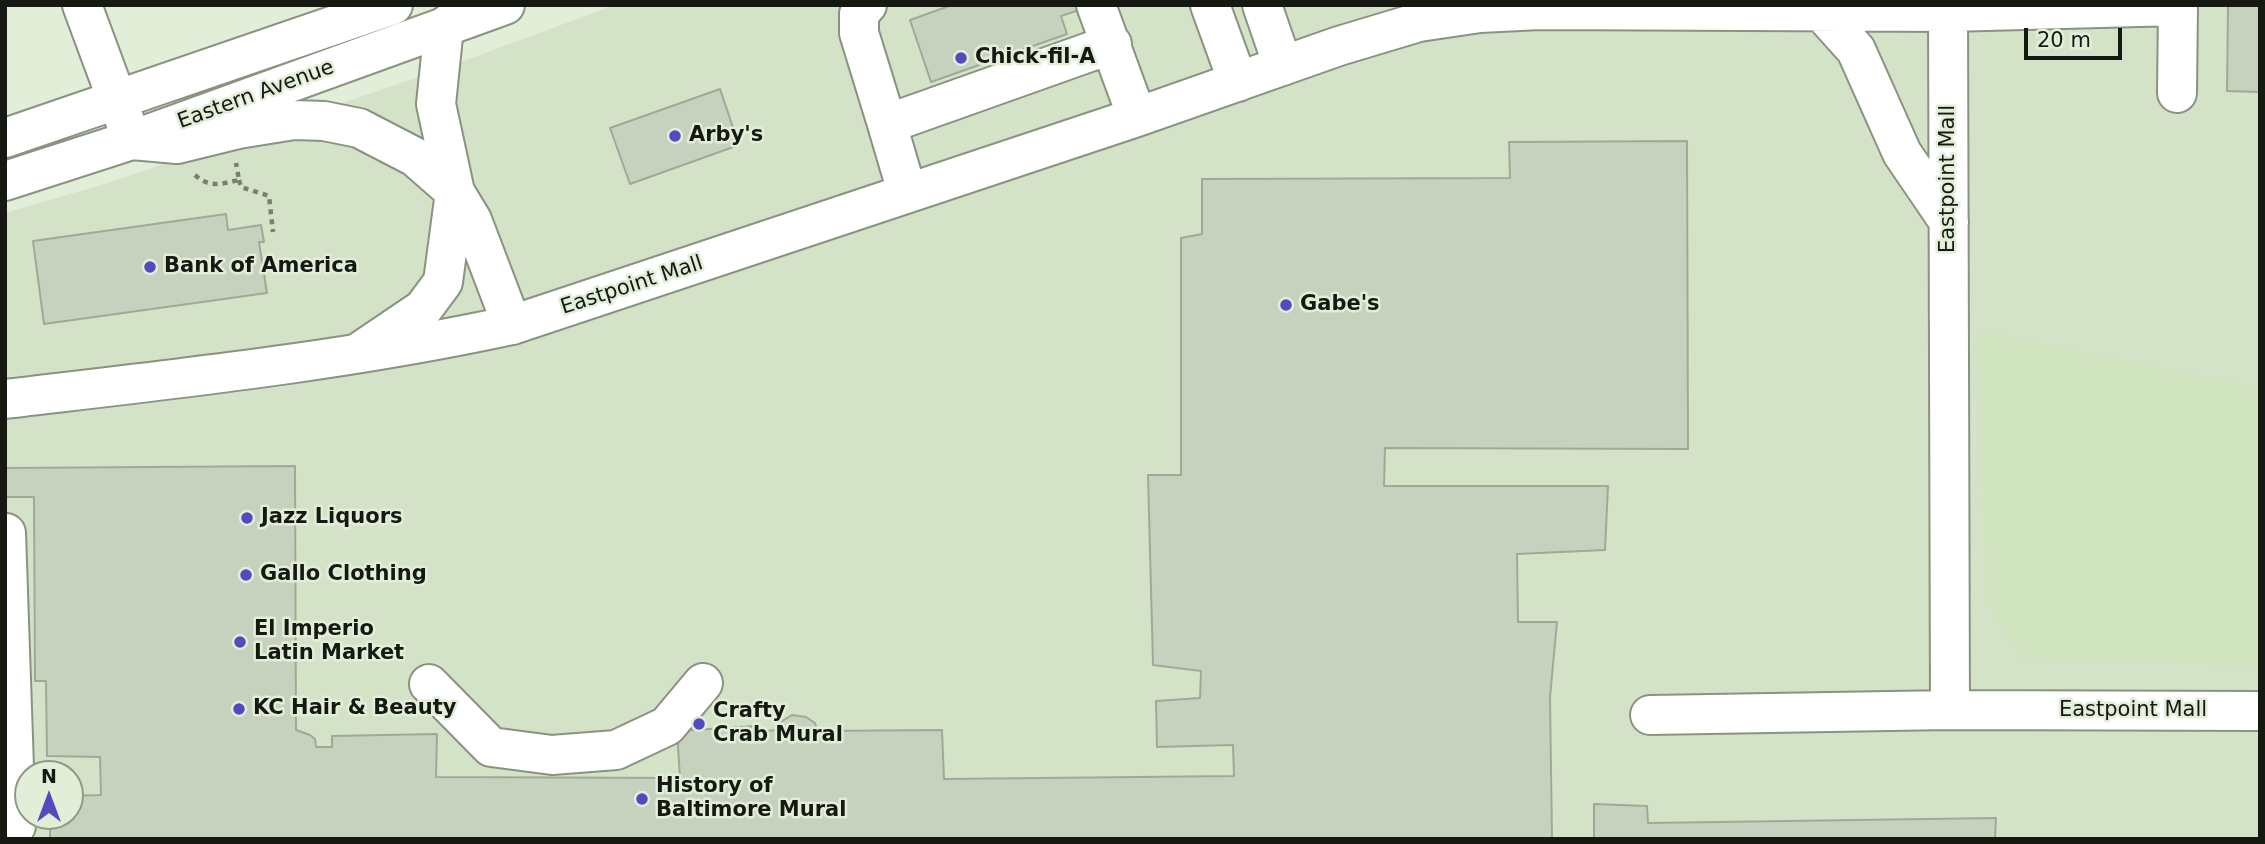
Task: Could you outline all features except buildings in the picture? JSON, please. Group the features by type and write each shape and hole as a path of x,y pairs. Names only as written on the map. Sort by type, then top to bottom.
{"main road":[{"path":"82,5 132,140 177,144 238,129 294,120 324,121 359,128 415,157 455,192 472,220 512,325"},
{"name":"Eastern Avenue","path":"5,181 132,140 459,16 505,5"},
{"path":"867,5 859,14 859,33 907,192"},
{"path":"1096,5 1137,117"},
{"path":"1210,5 1238,82"},
{"path":"1262,5 1283,66"},
{"path":"1948,8 2178,6 2177,93"},
{"name":"Eastern Avenue","path":"5,138 373,8"},
{"name":"Eastpoint Mall","path":"5,399 358,353 459,337 512,325 1137,117 1339,46 1419,22 1480,13 1540,10 1821,11 1948,8 1951,710 2260,711"},
{"path":"1821,11 1856,50 1902,153 1949,222"},
{"path":"358,353 423,309 443,282 455,192 436,104 459,16"},
{"path":"887,124 1112,44"},
{"path":"6,534 8,681 14,790"},
{"path":"429,684 491,747 552,755 616,750 667,726 703,683"},
{"path":"1650,715 1951,710"}],"path":[{"path":"236,161 241,187 269,196 273,232"},
{"path":"193,173 201,181 215,186 239,180"}],"shaded area":[{"path":"615,5 2260,5 2260,839 5,839 5,213 111,182 439,70"},
{"path":"1981,331 2260,388 2260,666 2022,658 1985,599"}],"place":[{"name":"Chick-fil-A","path":"961,58"},
{"name":"Arby's","path":"675,136"},
{"name":"Bank of America","path":"150,267"},
{"name":"Gabe's","path":"1286,305"},
{"name":"Jazz Liquors","path":"247,518"},
{"name":"Gallo Clothing","path":"246,575"},
{"name":"El Imperio Latin Market","path":"240,642"},
{"name":"KC Hair & Beauty","path":"239,709"},
{"name":"Crafty Crab Mural","path":"699,724"},
{"name":"History of Baltimore Mural","path":"642,799"}]}
